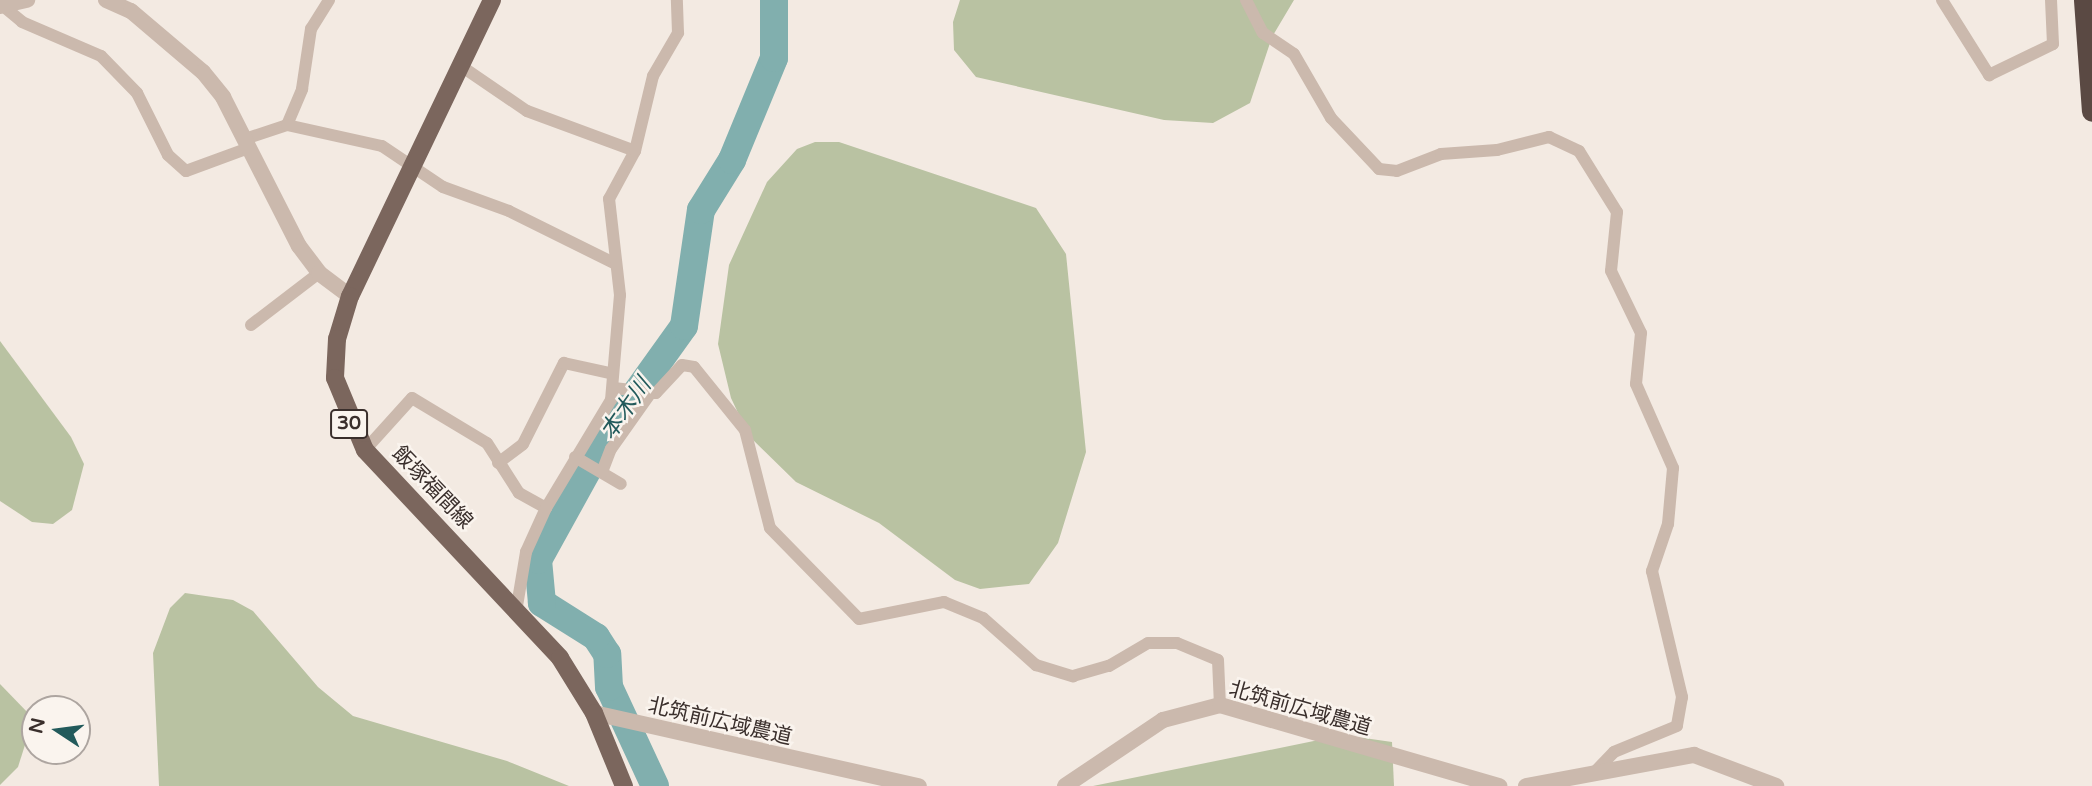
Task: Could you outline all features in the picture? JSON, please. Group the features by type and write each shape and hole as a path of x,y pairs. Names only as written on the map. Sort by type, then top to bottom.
{"highway":[{"path":"2084,0 2092,111"}],"main road":[{"name":"飯塚福間線","path":"492,0 350,296 337,339 335,378 365,450 517,606 594,713 624,786"}],"street":[{"path":"1,6 27,0"},
{"path":"106,0 131,11 203,72 247,143 280,218 319,273 350,296"},
{"path":"287,125 303,89 311,29 330,0"},
{"path":"517,606 526,552 546,508 614,388 609,373 618,337 616,264 609,199 635,151 653,76 678,33 677,0"},
{"path":"1246,0 1262,33 1294,54 1331,118 1379,169 1397,171 1441,153 1497,150 1549,137 1579,151 1616,212 1611,271 1641,333 1636,384 1673,468 1668,524 1652,571 1682,696 1677,726 1614,752 1594,773"},
{"path":"1942,0 1989,75 2053,44 2051,0"},
{"path":"1,6 22,22 101,56 137,93 168,155 186,171 287,125 382,146 413,168 616,264"},
{"path":"461,66 527,111 635,151"},
{"path":"251,325 319,273"},
{"path":"498,463 523,444 564,363 609,373"},
{"path":"602,472 611,449 650,394 682,365 694,367 717,391 745,430 770,528 859,619 925,602 956,606 983,618 1036,666 1073,676 1109,666 1147,643 1177,643 1219,660 1220,705"},
{"path":"614,388 650,394"},
{"path":"365,450 412,398 486,443 519,492 546,508"},
{"path":"575,457 621,484"},
{"name":"北筑前広域農道","path":"1065,786 1163,720 1220,705 1499,786"},
{"name":"北筑前広域農道","path":"594,713 919,786"},
{"path":"1526,786 1694,755 1776,786"}],"green space":[{"path":"960,0 1294,0 1272,37 1250,103 1213,123 1164,120 976,77 954,50 953,22"},
{"path":"815,142 839,142 1036,208 1066,254 1086,452 1058,543 1029,584 980,589 955,580 879,523 796,482 749,436 731,398 718,344 729,265 767,182 797,149"},
{"path":"0,341 71,437 84,464 72,510 53,524 32,522 0,501"},
{"path":"185,593 233,600 253,611 318,687 353,716 507,761 569,786 159,786 153,653 170,608"},
{"path":"0,684 21,706 21,758 18,767 0,785"},
{"path":"1343,735 1392,742 1394,786 1093,786"}],"waterway":[{"name":"本木川","path":"655,786 609,687 607,654 596,637 542,603 538,560 611,428 684,326 701,210 732,160 774,58 774,0"}]}
